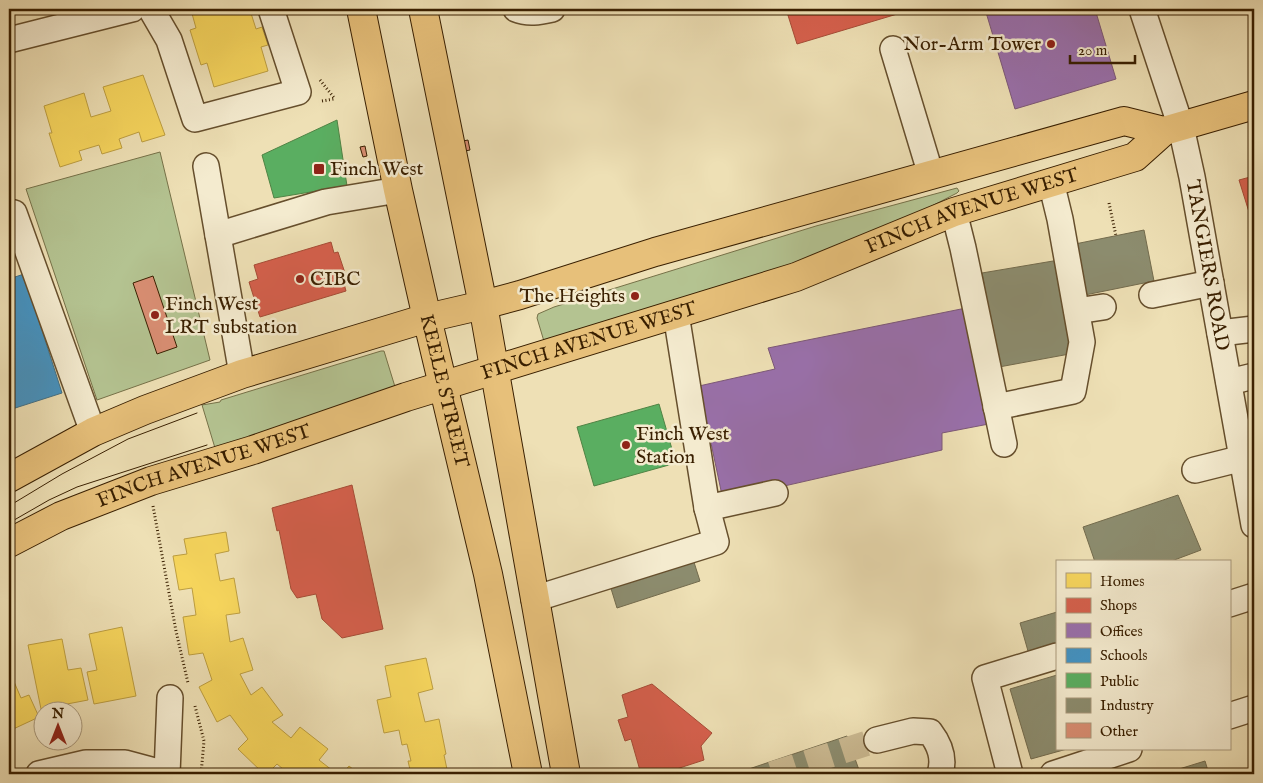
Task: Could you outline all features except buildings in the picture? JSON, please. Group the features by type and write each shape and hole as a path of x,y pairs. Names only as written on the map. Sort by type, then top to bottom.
{"main road":[{"name":"KEELE STREET","path":"361,9 398,190 442,386 488,574 528,774"},
{"path":"423,9 483,305 566,774"},
{"name":"FINCH AVENUE WEST","path":"9,543 61,516 151,481 253,450 442,386 796,277 954,212 1135,157 1172,129 1254,105"},
{"name":"FINCH AVENUE WEST","path":"9,478 93,432 145,410 242,374 427,318 483,305 656,252 1124,121 1172,129"}],"street":[{"path":"9,40 132,9"},
{"path":"151,9 169,40 196,119 298,92 271,9"},
{"path":"516,9 523,12 539,12 552,9"},
{"name":"TANGIERS ROAD","path":"1142,9 1172,129 1192,177 1254,525"},
{"path":"892,49 932,174"},
{"path":"206,166 242,374"},
{"path":"996,408 1073,390 1082,342 1052,182"},
{"path":"218,235 326,202 398,190"},
{"path":"9,212 14,214 24,239 93,432"},
{"path":"954,212 1004,444"},
{"path":"1152,295 1211,283"},
{"path":"1077,311 1103,307"},
{"path":"534,599 716,542 708,508 676,314"},
{"path":"1220,333 1254,329"},
{"path":"1229,382 1254,376"},
{"path":"1195,470 1243,458"},
{"path":"708,508 775,493"},
{"path":"1230,604 1254,596"},
{"path":"1010,774 984,678 1056,656"},
{"path":"40,774 86,763 125,763 166,774 184,696"},
{"path":"1230,716 1254,708"},
{"path":"877,740 913,731 930,732 939,744 943,765 940,774"},
{"path":"1053,774 1126,750"}],"path":[{"path":"316,75 335,99 322,101"},
{"path":"1109,203 1116,236"},
{"path":"151,481 152,502 176,631 184,696 204,741 201,774"}],"green space":[{"path":"160,152 210,360 97,400 26,189"},
{"path":"957,188 959,191 957,193 885,230 823,255 546,348 537,318 538,314 554,307 816,226"},
{"path":"384,351 396,390 215,448 202,405 220,402 221,400"}],"tunnel":[{"path":"772,774 877,740"}],"tram line":[{"path":"9,506 62,474 128,439 197,413"},
{"path":"9,523 49,500 77,487 207,445"}],"place":[{"name":"Nor-Arm Tower","path":"1051,44"},
{"name":"Finch West","path":"319,169"},
{"name":"CIBC","path":"300,279"},
{"name":"The Heights","path":"635,296"},
{"name":"Finch West LRT substation","path":"155,315"},
{"name":"Finch West Station","path":"626,445"}]}
